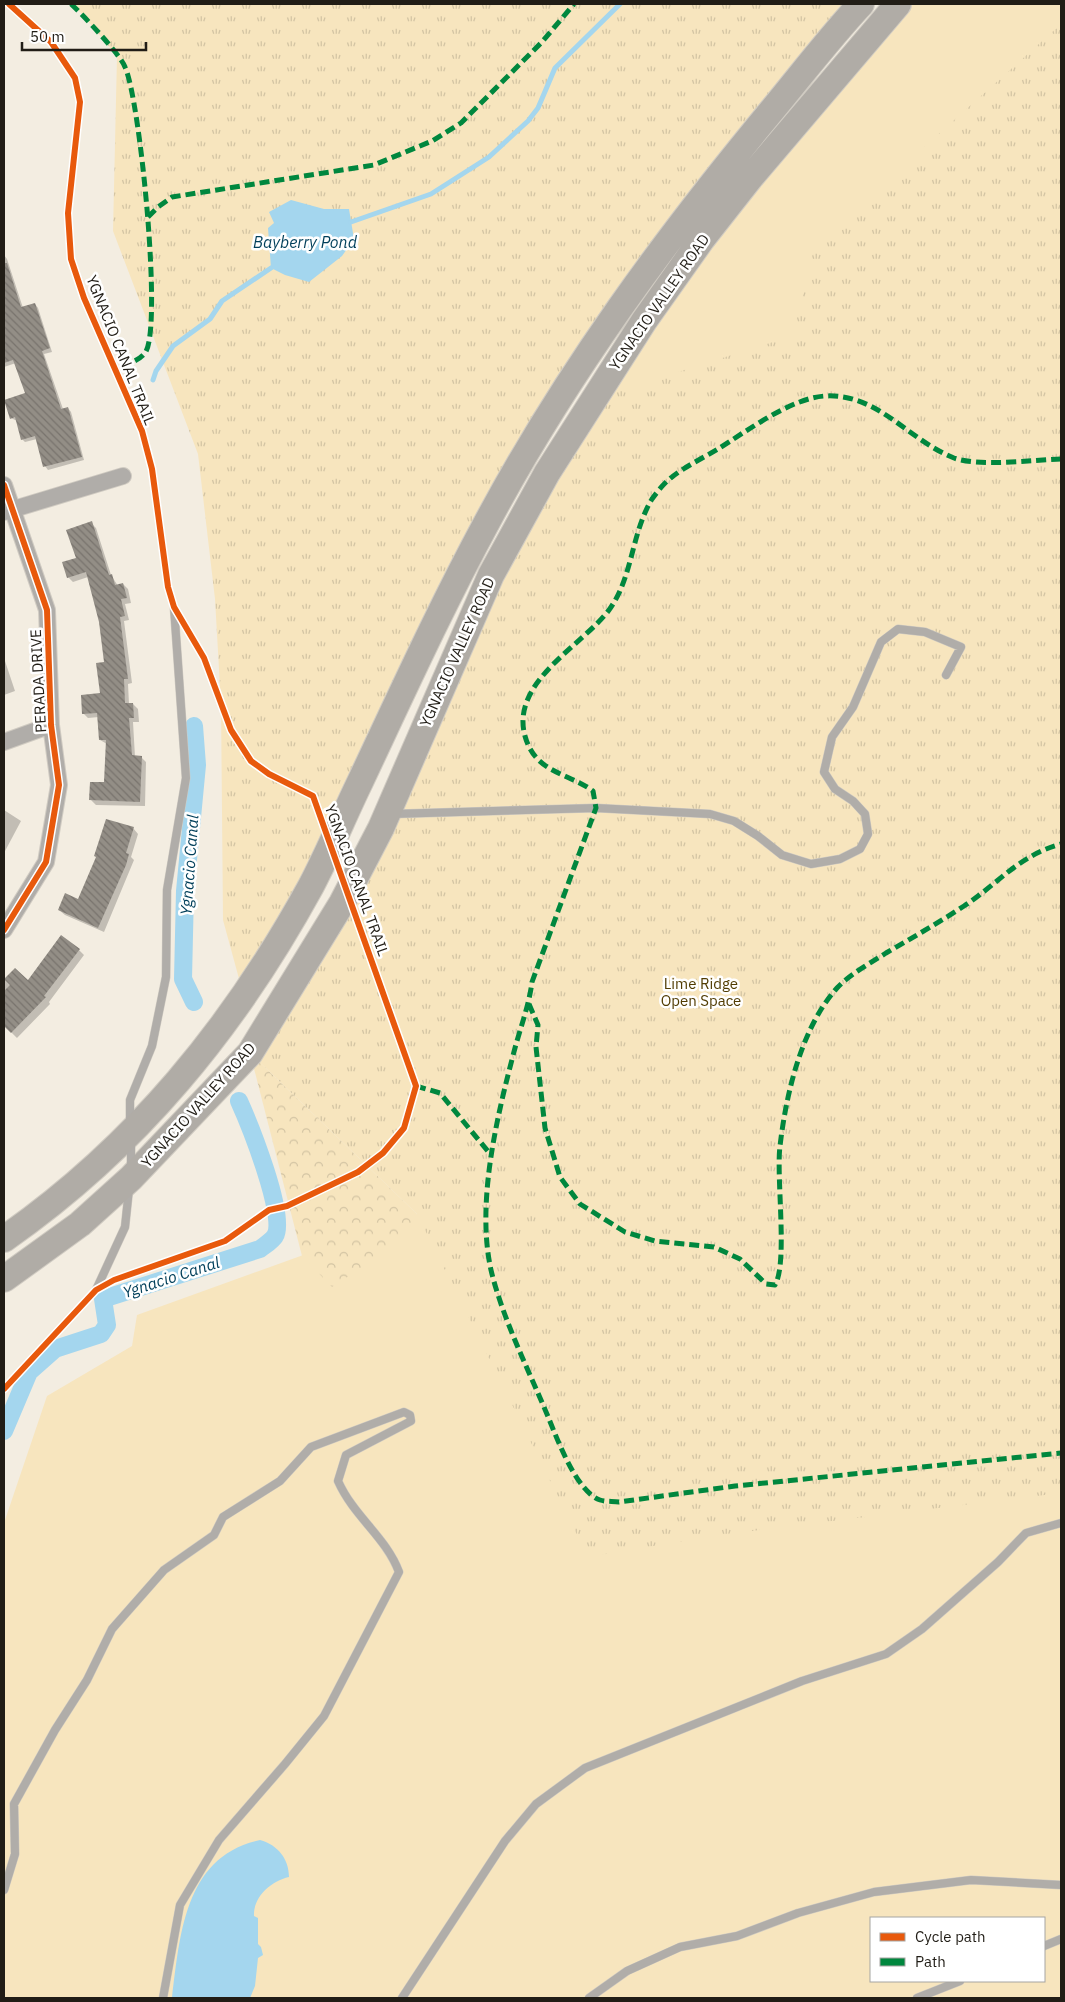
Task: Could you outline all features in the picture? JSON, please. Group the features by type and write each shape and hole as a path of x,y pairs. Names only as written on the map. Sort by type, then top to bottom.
{"highway":[{"name":"YGNACIO VALLEY ROAD","path":"4,1239 44,1211 106,1157 201,1056 244,997 311,885 437,618 487,521 578,370 665,242 738,150 861,4"},
{"name":"YGNACIO VALLEY ROAD","path":"4,1279 80,1224 131,1178 250,1053 342,903 387,814 491,574 547,473 644,321 708,232 750,178 898,4"}],"street":[{"path":"8,511 124,476"},
{"name":"PERADA DRIVE","path":"4,485 8,511 47,610 51,726 59,785 46,862 4,930"},
{"path":"4,742 51,726"}],"lane":[{"path":"96,1290 125,1227 131,1178 130,1100 152,1046 166,977 167,890 186,778 174,607"},
{"path":"387,814 596,808 710,814 734,821 758,836 782,855 811,864 840,859 860,849 868,834 865,814 853,801 835,789 824,772 827,754 832,737 853,707 881,642 898,629 925,632 962,647 946,675"},
{"path":"4,1890 16,1854 14,1804 54,1730 87,1680 112,1629 164,1570 214,1535 223,1517 280,1481 311,1447 404,1412 410,1415 411,1421 346,1455 338,1481 346,1500 393,1556 398,1572 324,1716 219,1840 180,1905 163,1998"},
{"path":"402,1998 505,1841 536,1804 585,1768 802,1681 886,1654 922,1629 998,1562 1026,1533 1061,1523"},
{"path":"589,1998 627,1971 680,1947 737,1936 798,1913 874,1892 971,1880 1061,1885"},
{"path":"1045,1946 1061,1939"},
{"path":"917,1998 957,1982"}],"green space":[{"path":"71,4 861,4 588,355 244,997 223,920 221,704 215,599 198,454 113,231 117,56 81,13"},
{"path":"898,4 1061,4 1061,1998 4,1998 4,1523 47,1396 132,1346 137,1315 417,1214 593,399"},
{"name":"Lime Ridge Open Space","path":"1061,24 1061,1493 719,1535 588,1557 417,1214 250,1053 295,981 491,575 593,399 792,336 815,245"},
{"path":"250,1053 417,1214 401,1242 332,1287 302,1256"}],"water":[{"name":"Bayberry Pond","path":"291,200 324,209 349,209 354,239 342,256 309,282 285,275 271,268 268,228 274,223 269,212"},
{"path":"260,1840 272,1845 285,1859 289,1877 276,1882 264,1891 254,1909 254,1916 258,1918 258,1944 263,1955 258,1958 255,1986 250,1998 172,1998 183,1925 190,1902 201,1881 215,1863 235,1849"}],"building":[{"path":"4,263 7,263 21,307 35,303 50,348 42,351 61,409 68,407 82,457 43,467 35,436 21,440 15,417 10,419 4,400 25,393 13,360 4,363"},
{"path":"92,521 109,575 112,574 115,585 123,583 127,598 121,599 125,616 120,617 128,679 124,679 125,703 133,703 134,718 129,718 132,755 142,756 140,802 89,800 90,782 104,782 106,740 99,740 97,713 82,714 81,695 100,693 96,663 104,662 99,622 86,572 67,578 62,562 76,558 66,530"},
{"path":"106,819 134,827 126,853 129,854 126,865 98,928 58,910 65,893 78,899 96,857 94,856"},
{"path":"61,935 80,949 44,996 46,997 11,1033 4,1026 4,991 10,985 4,979 15,968 28,980"}],"waterway":[{"path":"351,222 431,194 489,157 528,121 538,108 555,68 620,4"},
{"path":"153,380 156,371 173,346 210,319 222,301 271,268"},
{"name":"Ygnacio Canal","path":"194,726 197,765 185,891 183,979 194,1002"},
{"name":"Ygnacio Canal","path":"4,1431 29,1372 55,1349 101,1334 107,1325 103,1299 260,1249 274,1238 277,1226 272,1191 258,1148 239,1101"}],"marked path":[{"path":"71,4 109,44 125,67 131,88 143,165 151,261 152,303 150,335 145,353 139,359 114,368"},
{"path":"148,217 172,197 374,165 432,141 461,123 542,42 574,4"},
{"path":"1061,459 991,463 965,461 937,450 892,419 861,402 844,397 825,396 798,403 770,416 677,473 654,496 645,512 628,570 617,597 597,624 551,666 538,682 528,699 523,717 525,736 536,758 544,765 593,791 596,808 532,982 495,1132 487,1193 486,1223 488,1251 493,1278 511,1332 569,1465 584,1487 600,1500 619,1502 735,1486 1061,1453"},
{"path":"529,1004 538,1025 536,1047 545,1128 560,1177 580,1204 625,1232 655,1241 714,1247 740,1259 766,1284 775,1285 779,1274 781,1258 779,1160 786,1105 797,1063 814,1022 824,1004 842,983 860,969 964,906 1021,863 1046,849 1061,844"},
{"path":"416,1086 440,1093 491,1155"}],"cycle path":[{"name":"YGNACIO CANAL TRAIL","path":"4,1389 96,1290 114,1280 225,1241 269,1210 287,1206 358,1172 383,1153 404,1128 416,1086 313,796 269,774 251,761 231,730 204,658 174,607 168,587 152,469 142,431 84,298 71,259 68,213 80,102 75,78 51,42 9,4"},
{"path":"4,485 47,610 51,725 59,785 46,862 4,930"}]}
